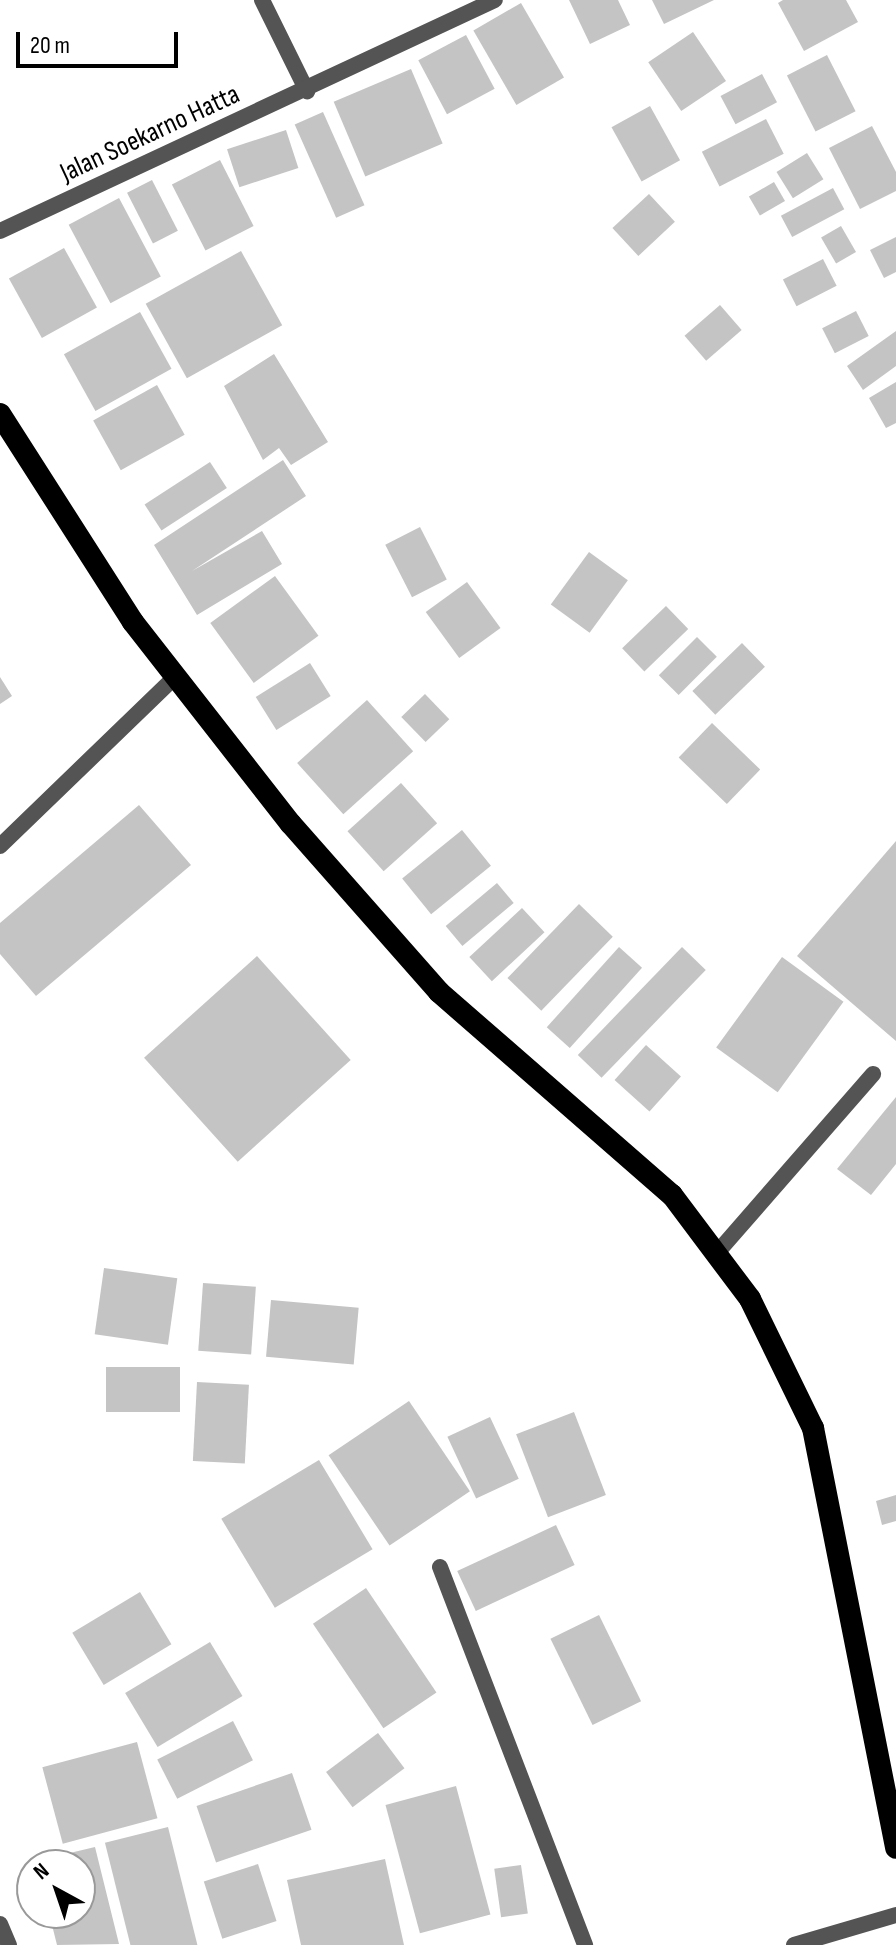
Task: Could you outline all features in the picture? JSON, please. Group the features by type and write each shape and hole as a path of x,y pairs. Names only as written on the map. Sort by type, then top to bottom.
{"highway":[{"path":"0,414 133,622 291,824 439,992 672,1195 750,1299 813,1428 896,1848"}],"street":[{"path":"262,0 307,91"},
{"name":"Jalan Soekarno Hatta","path":"0,231 307,91 495,0"},
{"path":"0,846 176,676"},
{"path":"716,1254 873,1074"},
{"path":"440,1567 581,1944"},
{"path":"794,1945 896,1915"},
{"path":"0,1924 9,1945"}],"building":[{"path":"569,0 618,0 630,25 590,44"},
{"path":"652,0 714,0 664,24"},
{"path":"783,0 846,0 858,22 804,51 778,3"},
{"path":"521,3 564,77 516,105 473,30"},
{"path":"693,32 726,81 681,111 648,62"},
{"path":"466,35 495,89 447,114 418,60"},
{"path":"827,55 856,111 816,132 787,75"},
{"path":"411,69 443,144 365,176 334,102"},
{"path":"762,74 777,102 736,124 721,96"},
{"path":"650,106 680,160 642,182 612,127"},
{"path":"323,112 364,205 336,218 295,125"},
{"path":"766,119 784,154 720,186 702,152"},
{"path":"872,126 896,172 896,191 860,209 829,148"},
{"path":"286,130 298,168 239,187 227,149"},
{"path":"807,153 823,179 793,198 776,172"},
{"path":"220,160 254,226 205,250 172,185"},
{"path":"152,180 178,231 153,243 127,193"},
{"path":"774,182 785,201 760,216 749,196"},
{"path":"833,188 844,209 792,237 781,216"},
{"path":"649,194 675,222 638,256 612,228"},
{"path":"119,198 161,277 110,303 69,225"},
{"path":"841,226 856,252 836,263 821,238"},
{"path":"896,237 896,272 884,278 870,250"},
{"path":"64,248 97,307 42,338 9,279"},
{"path":"241,251 282,325 187,378 146,304"},
{"path":"823,259 837,286 797,306 783,279"},
{"path":"720,305 742,330 706,361 685,336"},
{"path":"856,311 869,336 835,353 822,328"},
{"path":"140,312 172,369 95,411 64,354"},
{"path":"896,331 896,366 863,390 847,366"},
{"path":"274,354 328,442 291,465 279,448 263,460 224,386"},
{"path":"896,382 896,423 886,428 869,398"},
{"path":"157,385 185,435 121,470 93,420"},
{"path":"283,460 306,496 192,571 262,531 282,564 197,615 154,545"},
{"path":"210,462 227,488 161,530 145,504"},
{"path":"420,527 447,580 412,597 385,545"},
{"path":"589,552 628,580 590,633 551,605"},
{"path":"275,576 318,636 254,683 210,623"},
{"path":"467,582 501,628 459,658 426,612"},
{"path":"666,606 688,629 644,671 622,648"},
{"path":"697,637 717,657 679,695 659,675"},
{"path":"742,643 765,667 715,715 692,691"},
{"path":"310,663 331,696 276,730 256,697"},
{"path":"0,677 12,696 0,704"},
{"path":"425,694 449,719 426,742 401,717"},
{"path":"367,700 413,751 343,814 297,763"},
{"path":"712,723 760,770 727,804 679,758"},
{"path":"401,783 437,823 384,871 347,831"},
{"path":"139,805 191,865 36,996 0,954 0,923"},
{"path":"462,830 491,866 431,914 402,878"},
{"path":"896,841 896,1041 797,956"},
{"path":"497,883 514,903 462,946 446,926"},
{"path":"579,904 613,937 541,1011 507,978"},
{"path":"522,908 545,932 492,981 469,957"},
{"path":"619,947 642,968 570,1048 547,1027"},
{"path":"682,947 706,970 602,1078 578,1055"},
{"path":"257,956 351,1060 238,1162 144,1058"},
{"path":"782,957 843,1002 778,1092 716,1048"},
{"path":"646,1045 681,1076 649,1111 615,1080"},
{"path":"896,1097 896,1164 871,1195 837,1169"},
{"path":"104,1268 177,1278 168,1345 95,1334"},
{"path":"203,1283 256,1287 251,1355 198,1351"},
{"path":"271,1300 359,1308 354,1364 266,1357"},
{"path":"106,1367 180,1367 180,1412 106,1412"},
{"path":"197,1382 249,1385 245,1464 193,1461"},
{"path":"409,1401 470,1491 390,1546 329,1455"},
{"path":"574,1412 606,1495 548,1517 516,1434"},
{"path":"490,1417 519,1479 476,1498 447,1437"},
{"path":"319,1460 373,1549 275,1608 221,1519"},
{"path":"896,1495 896,1521 882,1525 876,1501"},
{"path":"556,1525 575,1565 476,1611 457,1571"},
{"path":"366,1588 436,1692 383,1728 313,1624"},
{"path":"140,1592 171,1644 104,1685 72,1633"},
{"path":"599,1615 641,1701 593,1725 550,1639"},
{"path":"210,1642 242,1696 158,1747 125,1693"},
{"path":"233,1721 253,1760 177,1799 157,1760"},
{"path":"378,1733 404,1768 353,1807 326,1772"},
{"path":"137,1742 157,1818 63,1844 42,1767"},
{"path":"292,1773 312,1830 216,1863 197,1806"},
{"path":"456,1786 490,1914 420,1933 385,1805"},
{"path":"168,1827 197,1945 130,1945 105,1843"},
{"path":"96,1851 119,1944 57,1945 53,1929 96,1929"},
{"path":"385,1859 404,1945 301,1945 287,1880"},
{"path":"258,1864 277,1921 222,1939 204,1882"},
{"path":"521,1865 528,1914 501,1917 494,1869"}]}
